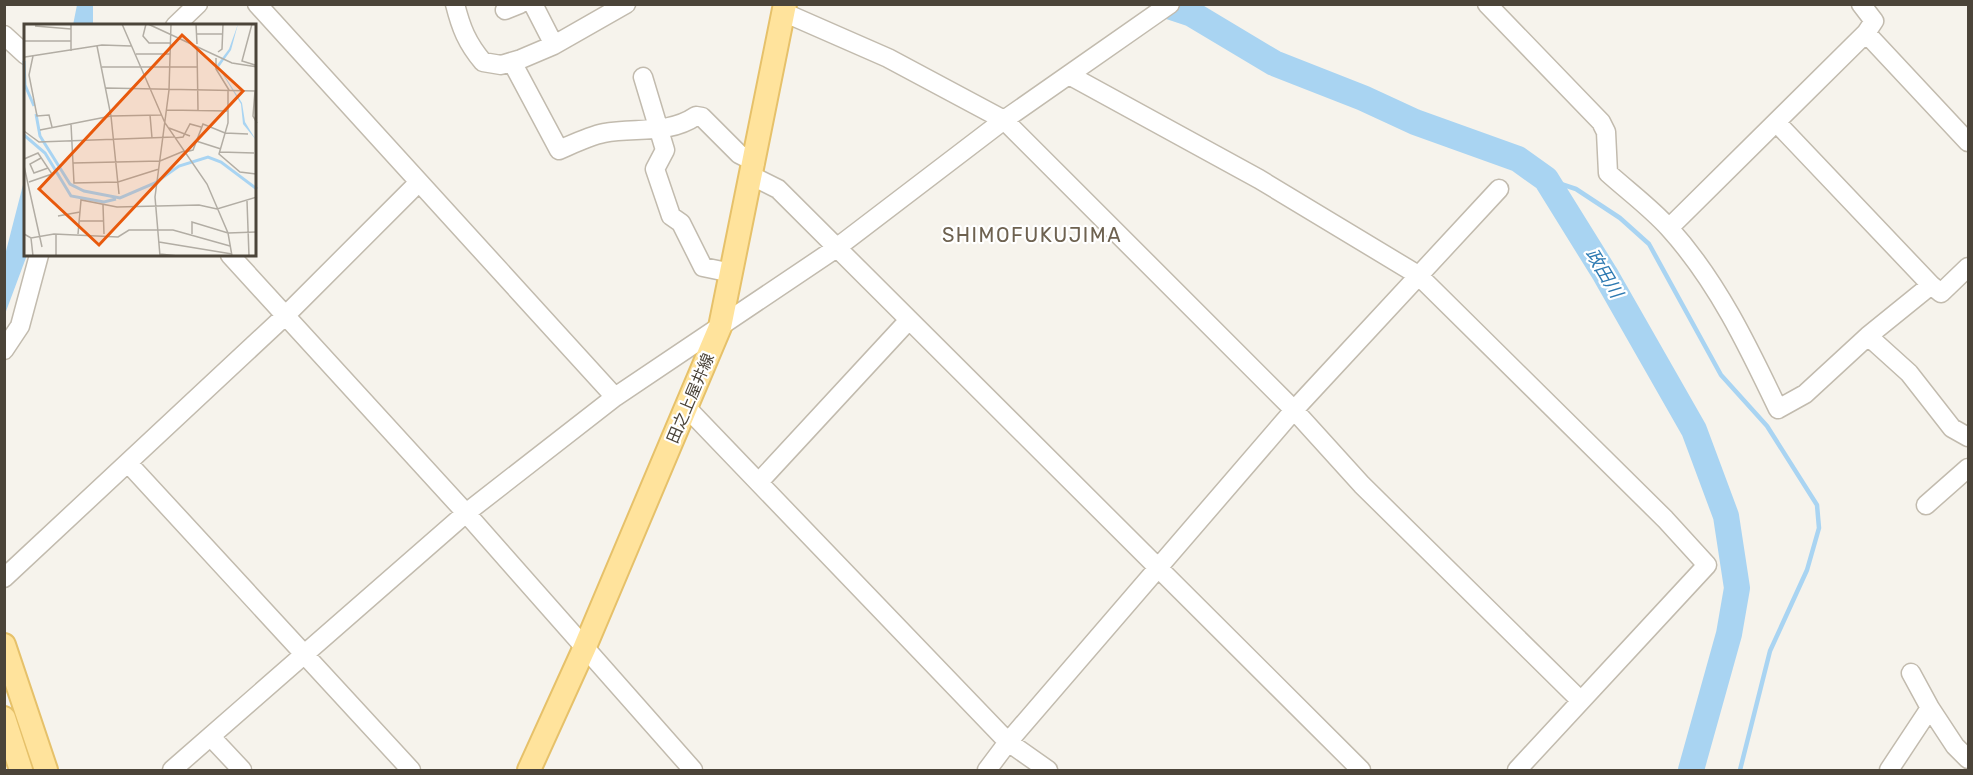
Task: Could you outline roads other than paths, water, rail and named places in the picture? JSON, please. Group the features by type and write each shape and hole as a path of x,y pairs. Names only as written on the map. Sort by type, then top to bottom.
{"main road":[{"name":"田之上屋井線","path":"529,771 584,649 720,327 784,8"},
{"path":"4,645 46,771"},
{"path":"4,718 21,771"}],"street":[{"path":"177,24 198,4"},
{"path":"257,4 615,397"},
{"path":"455,4 463,34 483,62 501,65 554,45 626,4"},
{"path":"532,4 554,45"},
{"path":"172,771 466,513 615,397 835,249 1004,120 1170,4"},
{"path":"1487,4 1601,122 1605,132 1608,173 1670,228 1714,288 1741,332 1778,409 1805,394 1868,336 1931,285"},
{"path":"1670,228 1866,33 1874,21 1861,4"},
{"path":"784,8 888,58 1004,120 1294,410 1362,485 1581,701"},
{"path":"1866,33 1968,142"},
{"path":"4,35 24,53"},
{"path":"512,62 559,150 604,133 659,130 689,121 696,116 702,117 753,169 778,189 835,249 1159,567 1361,771"},
{"path":"1069,75 1259,179 1418,275 1510,363 1707,566 1517,771"},
{"path":"643,76 665,150 655,170 671,216 681,223 703,267 732,273"},
{"path":"1776,122 1941,293 1968,267"},
{"path":"4,579 287,314 418,183"},
{"path":"987,771 1008,742 1294,410 1499,189"},
{"path":"4,350 20,326 39,256"},
{"path":"231,256 287,314 466,513 693,771"},
{"path":"759,482 908,321"},
{"path":"1868,336 1909,373 1952,428 1968,437"},
{"path":"686,407 1008,742 1048,771"},
{"path":"128,463 411,771"},
{"path":"1926,505 1968,468"},
{"path":"1911,673 1955,746 1968,759"},
{"path":"1896,768 1930,708"},
{"path":"211,737 242,771"}],"water":[{"path":"77,5 93,5 93,24 73,24"},
{"path":"24,181 24,256 27,256 5,314 5,255"}],"waterway":[{"name":"政田川","path":"1162,4 1192,14 1274,63 1363,98 1415,122 1518,159 1546,179 1605,274 1694,430 1726,516 1737,588 1729,634 1691,770"},
{"path":"1546,179 1576,189 1620,218 1649,244 1721,375 1767,426 1817,505 1819,528 1807,570 1770,651 1740,770"}],"district":[{"name":"SHIMOFUKUJIMA","path":"1032,235"}]}
